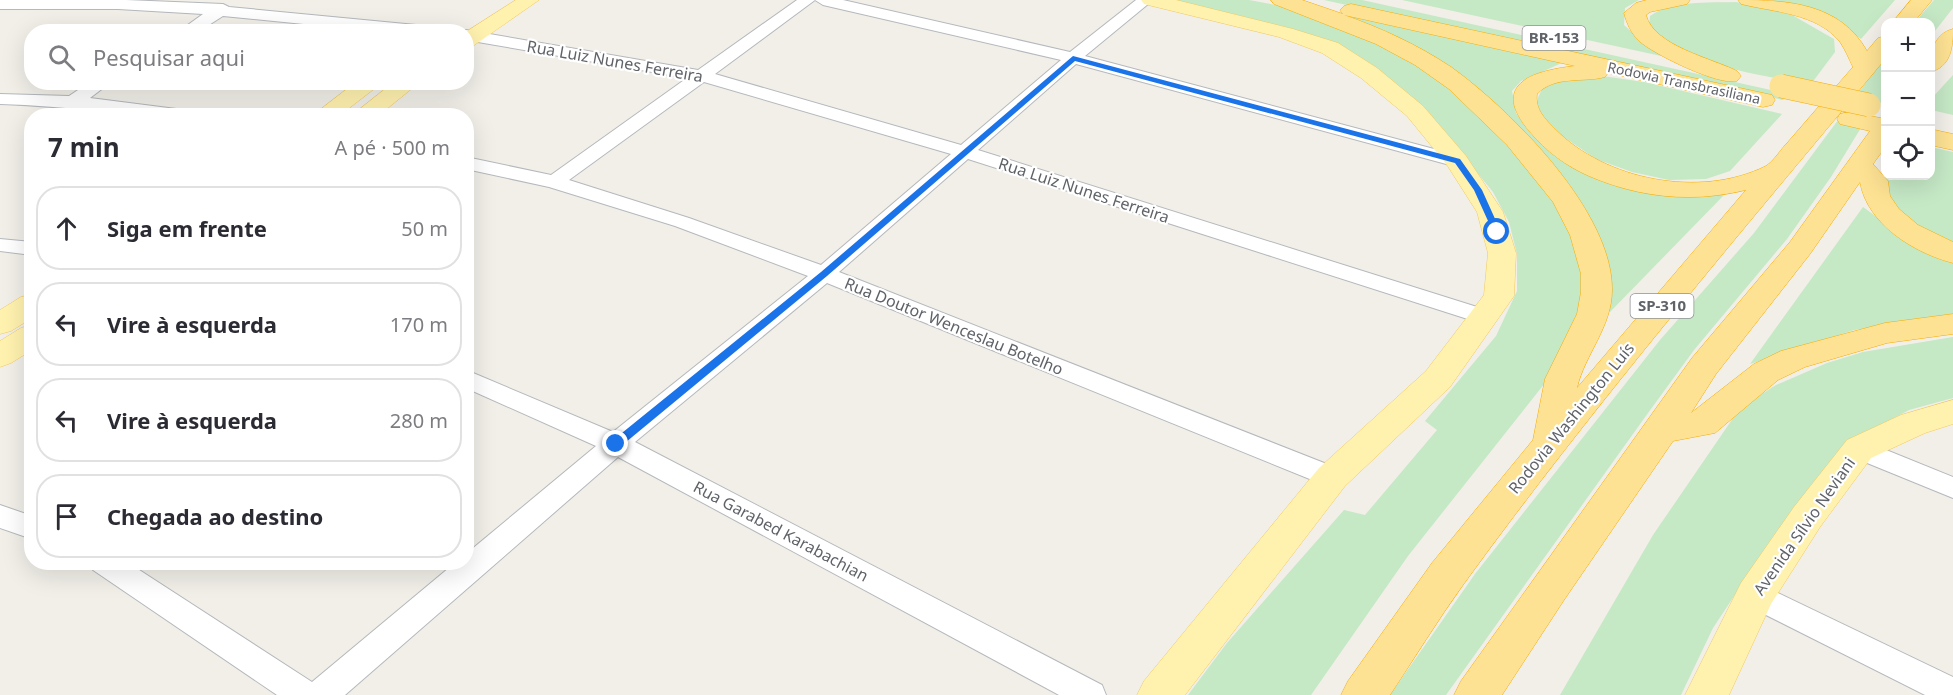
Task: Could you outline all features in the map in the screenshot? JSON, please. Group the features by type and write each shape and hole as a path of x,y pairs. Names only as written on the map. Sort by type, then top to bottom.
{"highway":[{"path":"1281,0 1371,32 1442,72 1478,102 1516,141 1554,184 1577,218 1591,255 1597,292 1590,329 1564,373 1550,446"},
{"name":"Rodovia Transbrasiliana","path":"1306,0 1654,77 1881,108"},
{"name":"Rodovia Transbrasiliana","path":"1379,0 1730,76 1772,93 1883,126"},
{"path":"1680,0 1643,7 1635,14 1635,23 1643,34 1663,47 1717,68 1730,76"},
{"path":"1748,0 1784,7 1829,24 1847,37 1865,67"},
{"path":"1906,18 1922,0"},
{"path":"1935,59 1953,36"},
{"name":"Rodovia Washington Luís","path":"1364,695 1447,575 1654,315 1881,49"},
{"path":"1935,65 1953,63"},
{"path":"1654,77 1588,71 1562,74 1540,80 1527,90 1524,102 1529,115 1568,154 1627,180 1660,187 1721,189 1779,170"},
{"path":"1478,695 1549,588 1662,430 1704,366 1800,248 1881,134"},
{"path":"1859,164 1874,181 1876,196 1888,215 1908,231 1953,254"},
{"path":"1662,430 1702,424 1766,372 1792,359 1885,333 1953,324"}],"main road":[{"path":"461,24 497,0"},
{"path":"474,35 529,0"},
{"path":"1151,0 1297,37 1330,48 1369,72 1415,111 1458,161 1490,212 1502,253 1499,296 1438,379 1332,477 1159,695"},
{"path":"335,108 360,90"},
{"path":"373,108 398,90"},
{"path":"0,324 24,309"},
{"path":"0,356 24,340"},
{"name":"Avenida Sílvio Neviani","path":"1707,695 1755,595 1807,518 1859,449 1913,424 1953,412"}],"street":[{"path":"199,24 238,0"},
{"path":"554,182 807,0"},
{"path":"823,0 1073,58 1458,161"},
{"path":"474,565 616,444 824,274 1073,58 1145,0"},
{"path":"0,4 118,4 354,24"},
{"name":"Rua Luiz Nunes Ferreira","path":"474,39 702,76 964,152 1485,317"},
{"path":"73,101 90,90"},
{"path":"0,99 73,101 129,108"},
{"name":"Rua Doutor Wenceslau Botelho","path":"474,165 554,182 682,222 824,274 1332,477"},
{"path":"0,245 24,248"},
{"name":"Rua Garabed Karabachian","path":"474,382 616,444 1090,695"},
{"path":"1859,449 1953,488"},
{"path":"0,516 24,525"},
{"path":"115,570 304,695"},
{"path":"321,695 468,570"},
{"path":"1755,595 1953,693"}],"green space":[{"path":"1171,0 1249,0 1286,7 1401,51 1469,101 1572,217 1588,287 1556,369 1408,556 1311,695 1188,695 1227,643 1344,510 1365,515 1437,430 1425,421 1496,336 1517,291 1517,254 1509,222 1493,192 1448,137 1295,30"},
{"path":"1324,0 1362,0 1789,94 1783,100"},
{"path":"1402,0 1639,0 1625,8 1624,25 1643,42 1675,59"},
{"path":"1771,0 1895,0 1861,39 1820,13"},
{"path":"1934,0 1953,0 1953,8 1935,31 1935,18 1918,18"},
{"path":"1736,2 1792,15 1834,39 1835,52 1811,84 1769,77 1704,60 1665,40 1649,27 1650,16 1669,7 1691,3"},
{"path":"1323,9 1564,62 1521,81 1512,91 1516,113 1531,134 1556,154 1685,195 1725,194 1610,312 1595,234 1492,111"},
{"path":"1881,62 1881,102 1859,131 1831,177 1787,239 1694,350 1446,695 1390,695 1475,574 1660,340 1754,233"},
{"path":"1595,75 1644,82 1782,114 1730,171 1706,179 1669,180 1632,172 1596,159 1552,129 1536,108 1538,97 1543,89 1556,80"},
{"path":"1953,75 1953,115 1935,111 1935,95"},
{"path":"1935,148 1953,152 1953,248 1922,230 1894,207 1885,180 1935,180"},
{"path":"1863,207 1903,236 1953,261 1953,316 1854,330 1750,364"},
{"path":"1953,337 1953,398 1909,410 1849,442 1815,480 1777,531 1713,628 1681,695 1560,695 1653,535 1740,408 1776,385 1827,363 1863,352"}],"route":[{"path":"616,444 824,274 1073,58 1458,161 1478,190 1490,212 1497,232"}]}
